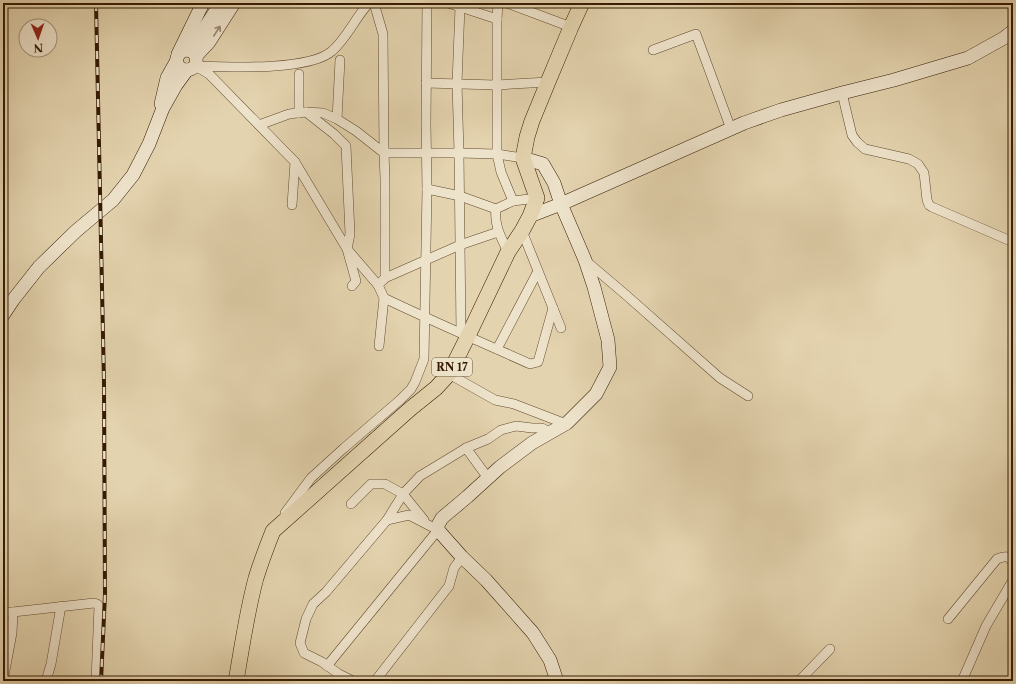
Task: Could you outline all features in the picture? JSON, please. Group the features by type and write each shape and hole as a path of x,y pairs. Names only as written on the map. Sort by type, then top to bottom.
{"main road":[{"path":"187,60 202,3"},
{"path":"187,60 221,3"},
{"path":"3,315 39,268 76,231 113,200 133,175 149,144 158,122 167,78 209,42 234,3"},
{"path":"537,198 523,158 527,137 548,82 582,3"},
{"path":"530,216 561,204 744,123 781,110 894,80 968,58 1004,38 1013,31"},
{"path":"523,158 543,164 554,183 561,204 585,260 594,287 608,340 610,367 596,394 566,424 532,443 500,467 442,518 438,525 432,527 486,580 533,632 550,660 557,681"},
{"name":"RN 17","path":"236,681 256,578 273,531 410,409 436,388 449,374 465,334 508,252 530,216 537,198"}],"street":[{"path":"187,60 245,67 290,64 319,59 331,52 344,37 362,11 370,3"},
{"path":"374,3 383,34 385,179 381,281 384,298 379,346"},
{"path":"273,531 311,478 411,389 416,382 424,359 427,188 426,3"},
{"path":"448,3 461,5 497,19"},
{"path":"498,3 496,85 497,154 501,172 513,201"},
{"path":"507,3 571,27"},
{"path":"461,5 457,83 460,245 465,334"},
{"path":"653,50 696,34 731,129"},
{"path":"187,60 209,74 295,162 347,249 356,281 352,286"},
{"path":"337,119 340,60"},
{"path":"299,74 302,112"},
{"path":"426,83 496,85 548,82"},
{"path":"842,93 852,135 857,142 865,148 909,159 918,164 924,174 927,200 932,207 1013,242"},
{"path":"259,125 289,114 302,112 323,112 356,131 384,154 497,154 523,158"},
{"path":"302,112 334,134 346,146 350,234 347,249"},
{"path":"292,205 295,162"},
{"path":"427,188 460,196 496,209 513,201 537,198"},
{"path":"496,209 498,232 508,252"},
{"path":"522,231 561,328"},
{"path":"381,281 460,245 498,232"},
{"path":"347,249 381,281"},
{"path":"585,260 720,378 748,396"},
{"path":"497,349 538,271"},
{"path":"384,298 530,364 538,362 553,308"},
{"path":"449,374 495,400 514,404 566,424"},
{"path":"353,681 338,678 327,666 304,653 300,642 306,619 312,604 326,592 387,520 403,494 420,476 466,448 488,439 501,430 516,426 542,428 551,433"},
{"path":"466,448 488,478"},
{"path":"351,504 371,484 385,484 403,494 432,527"},
{"path":"387,520 409,515 432,527"},
{"path":"327,666 432,527"},
{"path":"948,619 997,558 1004,556 1010,558 1013,562"},
{"path":"375,681 449,586 454,568 462,557"},
{"path":"962,681 986,626 1013,580"},
{"path":"3,612 94,603 97,604 99,606 96,681"},
{"path":"46,681 51,664 61,606"},
{"path":"3,681 12,633 13,612"},
{"path":"799,681 830,649"}],"railway":[{"path":"96,3 104,383 105,594 101,681"}]}
